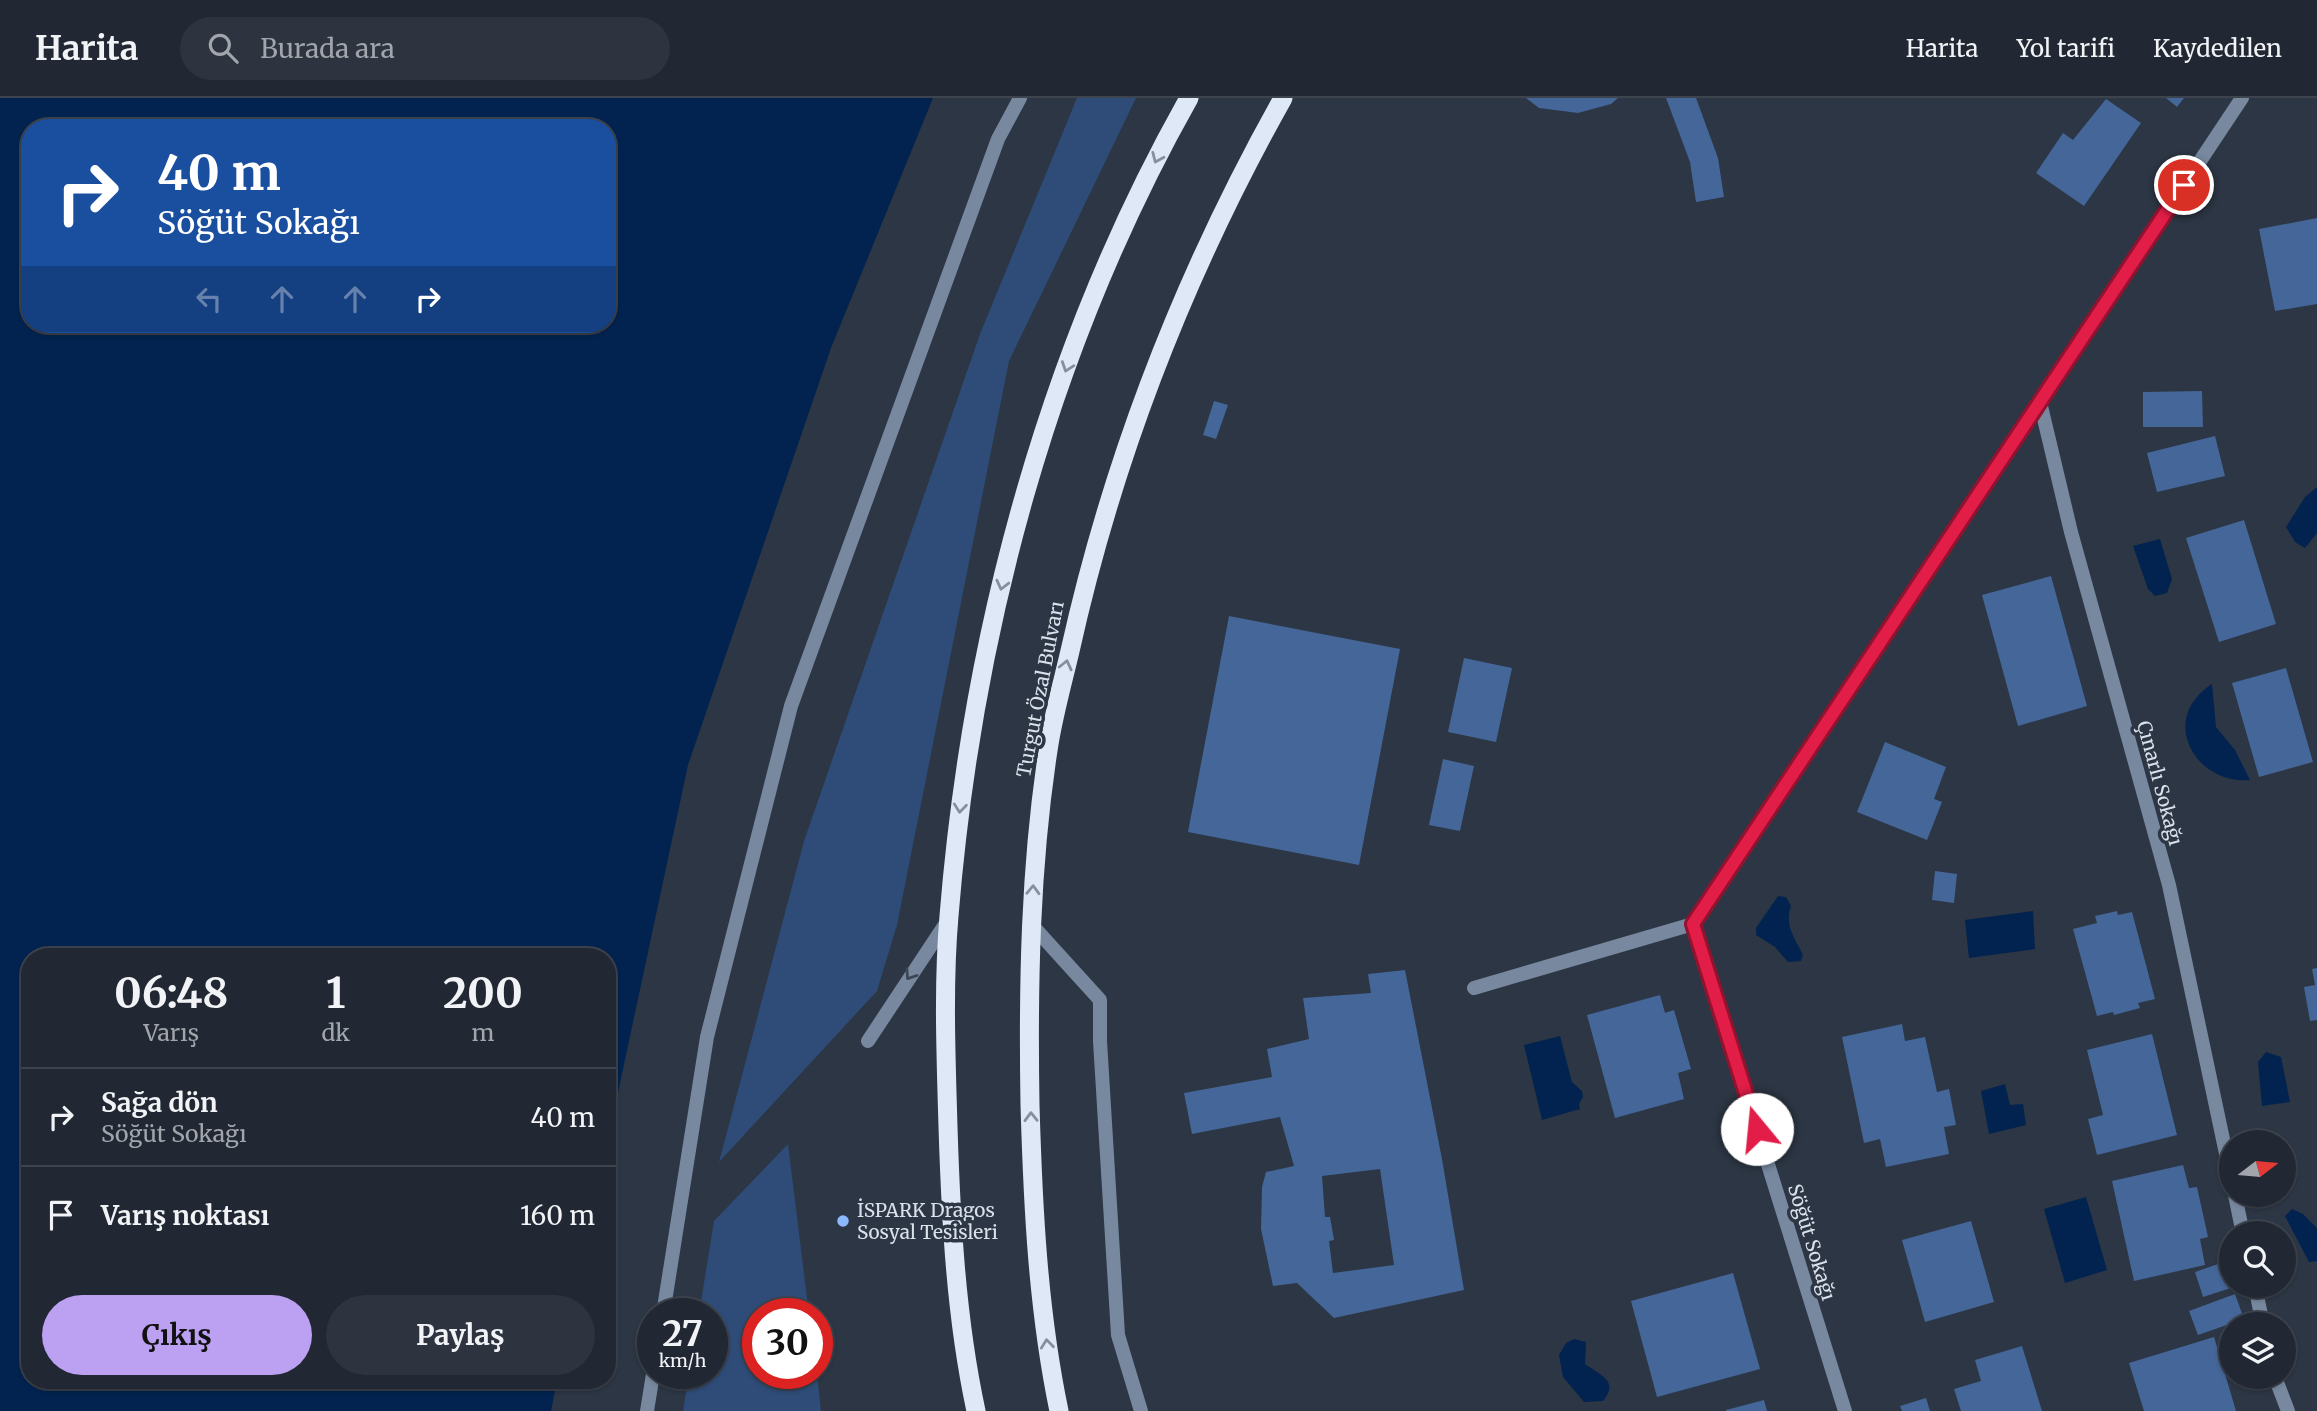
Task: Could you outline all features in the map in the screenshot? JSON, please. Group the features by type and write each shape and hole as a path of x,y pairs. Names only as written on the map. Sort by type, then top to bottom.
{"highway":[{"path":"976,1411 969,1378 951,1226 946,1036 948,919 963,774 996,611 1027,487 1081,326 1165,141 1189,98"},
{"name":"Turgut Özal Bulvarı","path":"1059,1411 1049,1359 1033,1213 1029,1040 1033,873 1049,742 1087,574 1146,390 1207,242 1283,98"}],"street":[{"path":"666,1298 707,1037 791,706 998,139 1020,98"},
{"path":"1474,988 1693,924 2242,98"},
{"name":"Çınarlı Sokağı","path":"2040,401 2071,532 2169,885 2221,1130"},
{"path":"868,1041 948,919"},
{"path":"1031,924 1100,1000 1100,1041 1118,1335 1140,1411"},
{"name":"Söğüt Sokağı","path":"1693,924 1845,1411"},
{"path":"647,1411 651,1389"},
{"path":"2280,1389 2288,1411"}],"shaded area":[{"path":"0,98 933,98 831,348 688,765 616,1102 616,948 21,948 21,1389 555,1389 551,1411 0,1411"},
{"path":"1077,98 1136,98 1009,361 897,925 877,991 719,1162 804,841 980,334"},
{"path":"2317,487 2317,533 2305,548 2295,542 2286,527 2305,497"},
{"path":"2160,539 2172,579 2167,593 2155,596 2148,589 2133,546"},
{"path":"2212,684 2216,727 2235,750 2250,780 2231,779 2214,772 2200,761 2190,747 2186,732 2187,715 2196,699"},
{"path":"1778,896 1786,897 1791,906 1790,926 1803,955 1801,961 1788,962 1775,947 1756,935 1756,928"},
{"path":"2033,911 2035,949 1969,958 1965,920"},
{"path":"1560,1036 1572,1082 1582,1091 1583,1097 1579,1104 1580,1109 1542,1120 1524,1045"},
{"path":"2266,1052 2281,1057 2290,1102 2262,1106 2258,1062"},
{"path":"2005,1084 2010,1105 2023,1104 2026,1125 1989,1134 1981,1091"},
{"path":"788,1144 807,1298 742,1298 742,1389 819,1389 821,1411 683,1411 687,1389 728,1389 728,1298 702,1298 714,1221"},
{"path":"2086,1197 2107,1270 2065,1283 2044,1209"},
{"path":"2292,1209 2303,1214 2317,1228 2317,1261 2309,1262 2296,1237 2296,1221 2288,1221 2285,1216"},
{"path":"1574,1339 1586,1342 1585,1364 1609,1383 1608,1394 1603,1401 1584,1402 1563,1377 1559,1355 1566,1343"}],"building":[{"path":"1526,98 1618,98 1611,104 1578,113 1539,108"},
{"path":"1666,98 1696,98 1718,158 1724,197 1696,202 1690,162"},
{"path":"2166,98 2184,98 2177,107"},
{"path":"2106,99 2141,123 2084,206 2036,173 2063,133 2073,140"},
{"path":"2317,218 2317,304 2275,311 2259,229"},
{"path":"2202,391 2203,427 2143,427 2143,392"},
{"path":"1214,401 1228,405 1216,439 1203,435"},
{"path":"2215,436 2225,476 2157,492 2147,453"},
{"path":"2244,520 2276,624 2219,642 2186,538"},
{"path":"2051,576 2087,706 2018,726 1982,595"},
{"path":"1229,616 1400,649 1359,865 1188,832"},
{"path":"1464,658 1512,668 1496,742 1448,732"},
{"path":"2286,668 2313,762 2259,777 2232,683"},
{"path":"1885,742 1946,767 1934,799 1942,802 1927,840 1857,812"},
{"path":"1443,759 1474,766 1460,831 1429,825"},
{"path":"1935,871 1957,874 1954,903 1932,900"},
{"path":"2117,911 2118,915 2132,912 2155,999 2138,1003 2140,1008 2114,1015 2113,1012 2097,1016 2073,929 2097,923 2095,916"},
{"path":"2317,968 2317,1020 2310,1021 2304,987 2315,985 2312,969"},
{"path":"1405,970 1442,1159 1464,1290 1334,1318 1297,1283 1273,1286 1261,1229 1262,1187 1266,1172 1294,1166 1280,1117 1192,1134 1184,1093 1272,1077 1267,1049 1309,1039 1303,998 1371,993 1368,974","holes":["1380,1169 1394,1265 1333,1273 1329,1241 1334,1240 1330,1217 1325,1217 1322,1176"]},
{"path":"1660,995 1665,1013 1674,1010 1691,1069 1678,1073 1684,1099 1615,1118 1587,1015"},
{"path":"1902,1024 1905,1041 1925,1037 1937,1092 1949,1089 1956,1125 1944,1127 1949,1154 1886,1167 1880,1139 1864,1143 1842,1037"},
{"path":"2152,1034 2177,1135 2097,1155 2088,1119 2103,1115 2087,1050"},
{"path":"2183,1165 2189,1188 2197,1187 2208,1237 2200,1239 2205,1265 2134,1281 2112,1181"},
{"path":"1971,1221 1994,1302 1925,1322 1902,1240"},
{"path":"2219,1264 2219,1292 2203,1297 2195,1272"},
{"path":"1733,1273 1760,1369 1657,1397 1631,1301"},
{"path":"2224,1298 2236,1298 2241,1312 2219,1312 2219,1328 2198,1335 2189,1311"},
{"path":"2214,1337 2219,1354 2219,1389 2229,1389 2236,1411 2144,1411 2129,1363"},
{"path":"2022,1346 2042,1411 1961,1411 1954,1389 1981,1381 1975,1360"},
{"path":"1926,1398 1930,1411 1902,1411 1900,1406"},
{"path":"1764,1400 1767,1411 1726,1411 1726,1410"}],"place":[{"name":"İSPARK Dragos Sosyal Tesisleri","path":"843,1221"}],"route":[{"path":"1757,1129 1693,924 2184,185"}]}
